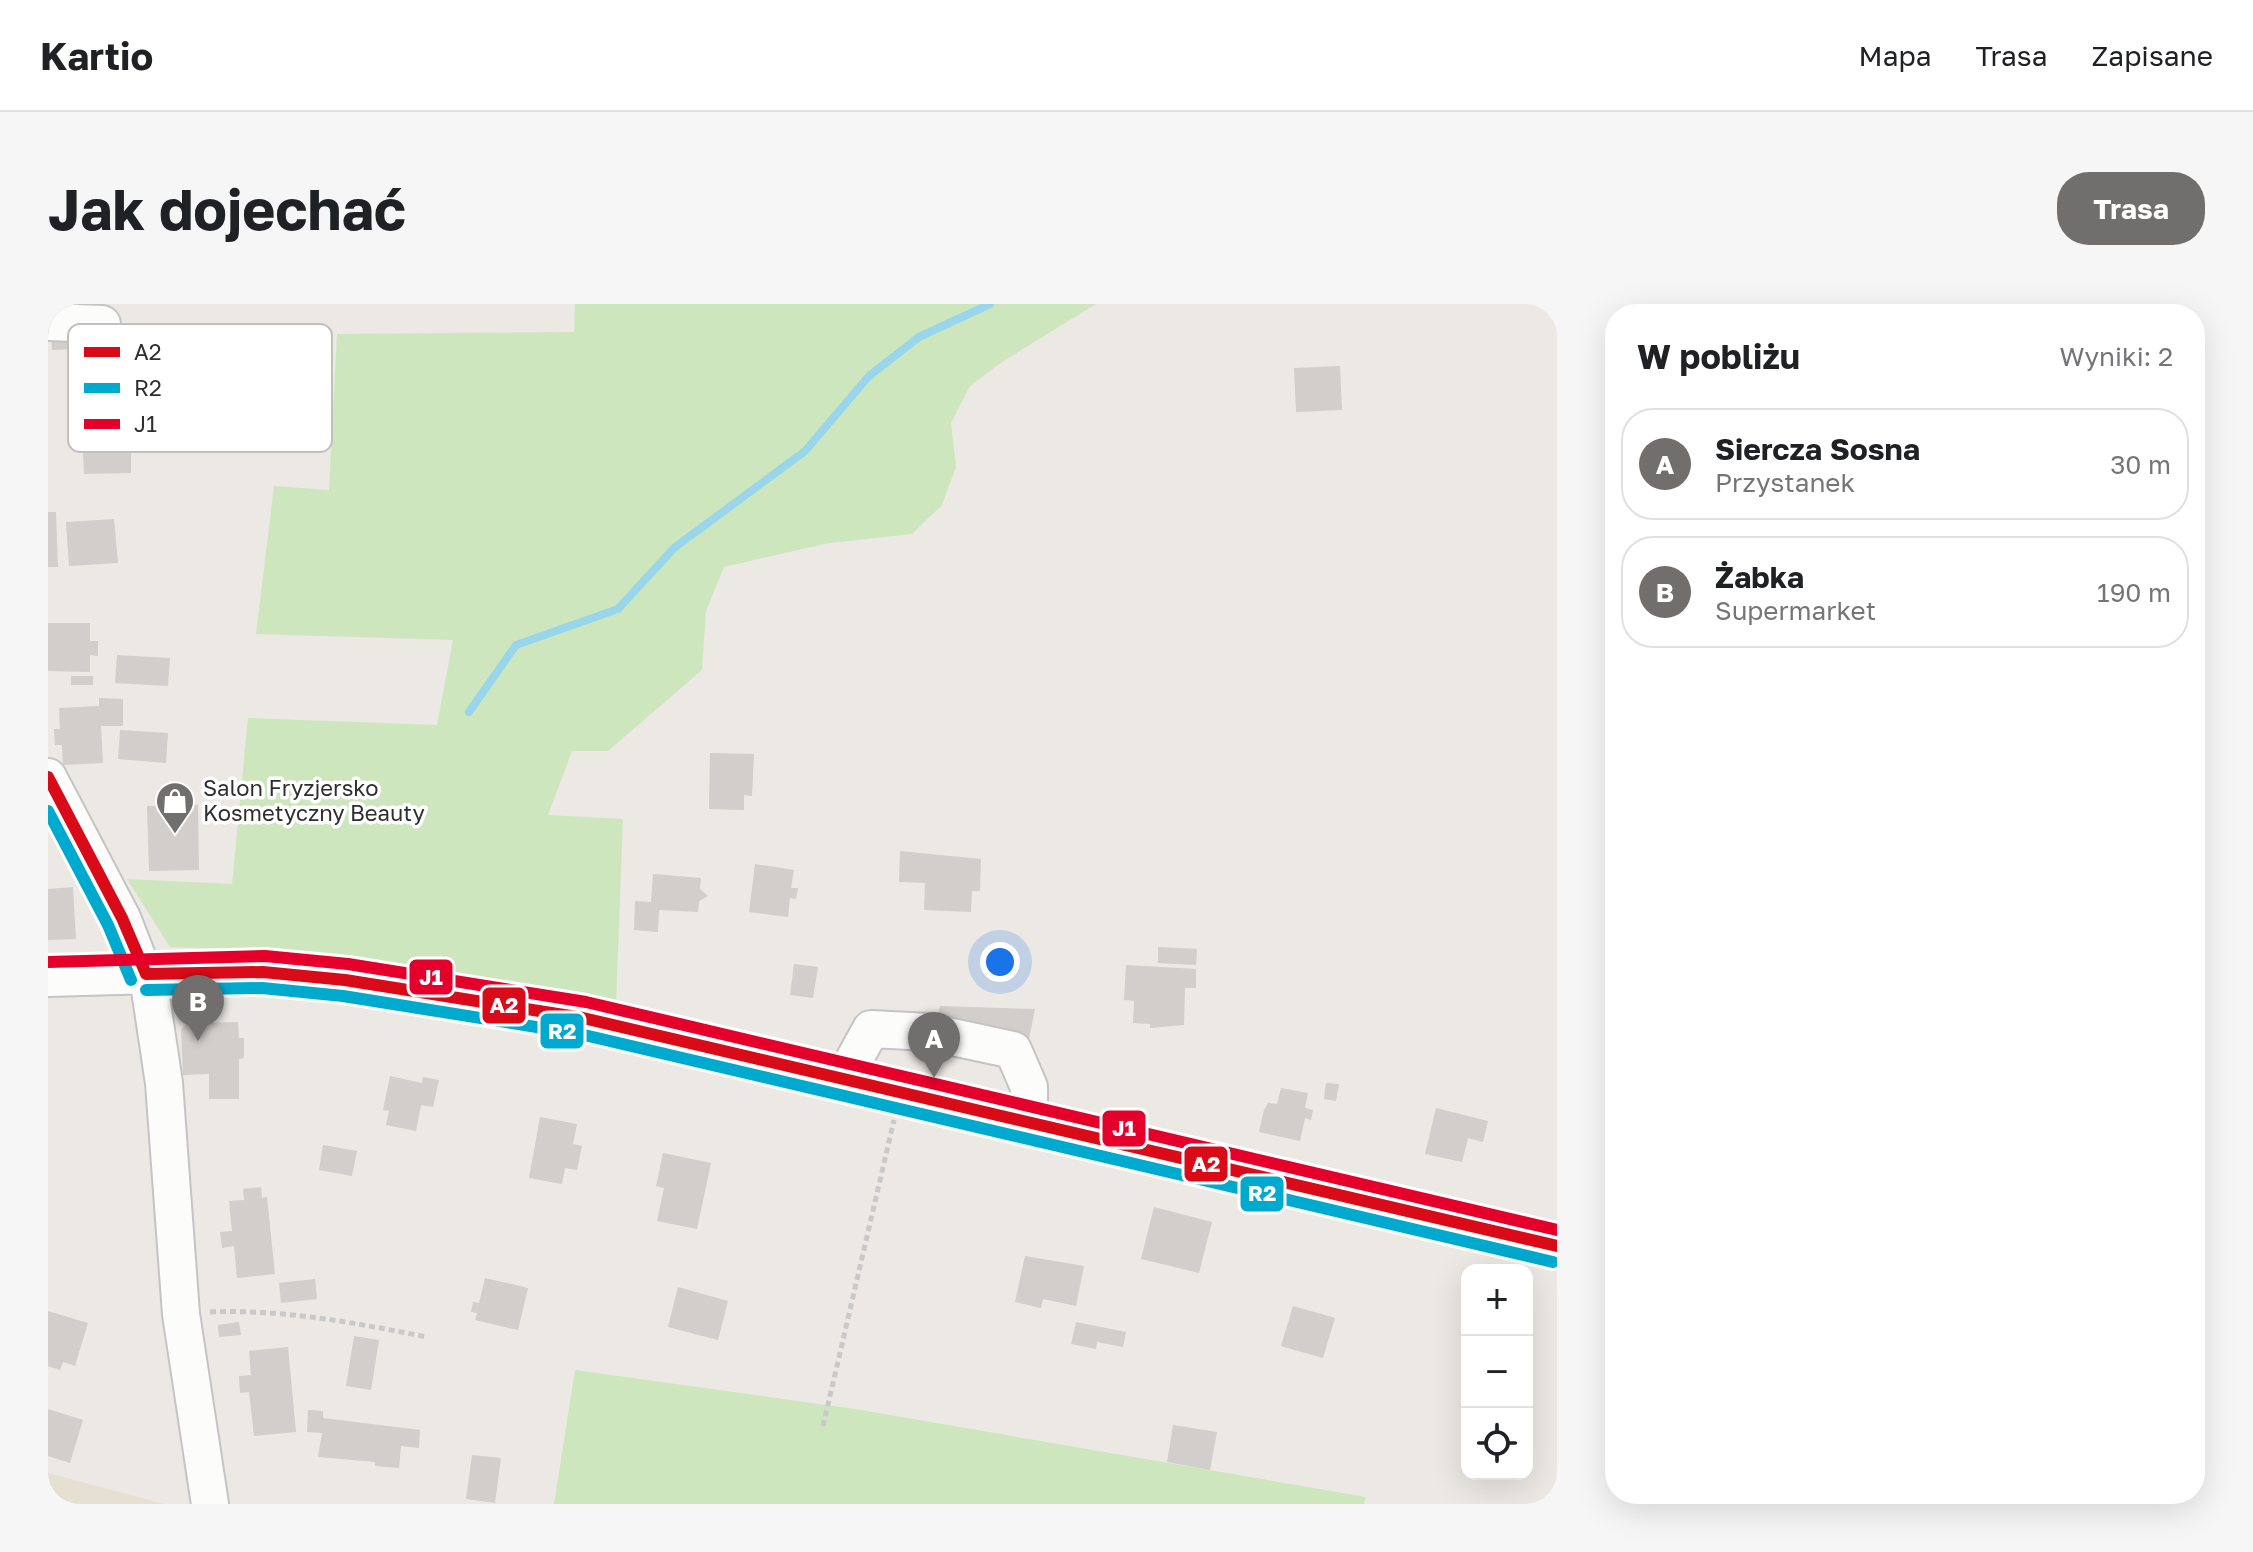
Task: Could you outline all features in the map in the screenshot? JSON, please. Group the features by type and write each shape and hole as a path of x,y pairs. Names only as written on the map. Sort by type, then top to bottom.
{"street":[{"path":"48,322 102,324"},
{"path":"48,777 122,918 146,974 164,1083 181,1314 210,1504"},
{"path":"48,978 263,972 461,997 627,1027 1557,1246"},
{"path":"844,1078 871,1029 929,1032 1013,1050 1029,1087 1029,1121"}],"path":[{"path":"823,1426 901,1092"},
{"path":"181,1314 254,1310 341,1320 427,1337"}],"shaded area":[{"path":"48,1473 165,1504 48,1504"}],"green space":[{"path":"575,304 1096,304 1002,362 970,386 951,423 956,467 942,505 912,534 829,543 724,567 706,611 702,670 608,751 572,751 548,815 623,819 616,1003 380,961 170,947 127,879 232,884 248,718 437,725 453,640 256,634 274,486 329,490 337,334 574,332"},
{"path":"575,1370 855,1409 1366,1497 1364,1504 554,1504"}],"building":[{"path":"68,330 68,349 52,350 51,331"},
{"path":"1340,366 1342,410 1296,412 1294,368"},
{"path":"131,452 131,473 84,474 83,453"},
{"path":"48,512 56,512 58,567 48,567"},
{"path":"114,519 118,563 69,566 66,522"},
{"path":"48,623 90,623 90,641 98,641 98,656 90,655 90,672 48,671"},
{"path":"117,655 170,658 168,686 115,683"},
{"path":"71,676 93,676 93,685 71,685"},
{"path":"99,698 123,699 123,726 101,726 103,763 63,765 62,745 55,745 54,729 60,729 59,708 99,706"},
{"path":"120,730 168,733 166,763 118,759"},
{"path":"710,753 754,754 752,796 744,795 744,810 709,809"},
{"path":"198,805 199,870 149,871 147,806"},
{"path":"900,851 981,859 980,891 972,891 971,912 924,910 925,883 899,882"},
{"path":"755,864 794,870 791,888 798,888 796,899 790,898 788,917 749,912"},
{"path":"653,874 701,878 700,889 708,896 699,901 698,912 659,910 658,932 634,930 635,901 651,902"},
{"path":"73,887 76,939 48,940 48,889"},
{"path":"1158,947 1197,949 1196,965 1158,963"},
{"path":"794,964 818,967 813,998 790,995"},
{"path":"1126,965 1196,969 1196,988 1185,988 1184,1025 1150,1028 1150,1024 1133,1023 1134,1001 1124,1000"},
{"path":"940,1006 1035,1009 1029,1039 937,1021"},
{"path":"238,1022 239,1038 244,1038 244,1058 239,1059 239,1099 209,1099 209,1074 183,1075 181,1030 187,1023"},
{"path":"390,1076 422,1083 423,1077 439,1080 433,1107 421,1105 416,1131 386,1125 389,1111 383,1110"},
{"path":"1326,1083 1339,1084 1336,1101 1324,1099"},
{"path":"1281,1088 1308,1093 1305,1108 1313,1110 1311,1120 1305,1118 1300,1141 1259,1132 1264,1110 1268,1103 1277,1104"},
{"path":"1436,1108 1488,1121 1483,1142 1468,1138 1462,1162 1425,1154"},
{"path":"540,1117 577,1124 573,1144 582,1146 577,1170 565,1168 562,1184 529,1178"},
{"path":"323,1145 357,1151 352,1176 319,1170"},
{"path":"663,1153 711,1163 697,1229 657,1221 664,1188 656,1186"},
{"path":"261,1187 262,1198 267,1197 275,1274 237,1278 234,1246 222,1248 220,1232 232,1231 229,1201 244,1200 243,1189"},
{"path":"1154,1207 1212,1222 1199,1273 1141,1259"},
{"path":"1025,1256 1084,1266 1076,1306 1043,1299 1041,1308 1015,1302"},
{"path":"485,1278 528,1288 518,1330 475,1320 477,1313 471,1312 473,1302 479,1303"},
{"path":"315,1279 317,1299 281,1303 279,1283"},
{"path":"678,1287 728,1301 718,1340 668,1327"},
{"path":"1293,1306 1335,1318 1323,1358 1281,1346"},
{"path":"48,1311 88,1323 75,1366 63,1362 60,1370 48,1366"},
{"path":"239,1322 241,1335 219,1337 218,1325"},
{"path":"1076,1322 1126,1332 1123,1347 1097,1342 1096,1349 1071,1344"},
{"path":"354,1336 379,1340 371,1390 346,1386"},
{"path":"288,1347 296,1432 254,1436 249,1392 240,1393 239,1376 251,1375 249,1351"},
{"path":"48,1409 83,1420 70,1463 48,1456"},
{"path":"308,1410 323,1411 323,1418 420,1430 419,1448 401,1446 399,1468 375,1466 375,1462 318,1457 322,1433 307,1432"},
{"path":"1173,1425 1217,1432 1210,1470 1167,1462"},
{"path":"472,1455 501,1458 495,1503 466,1499"}],"waterway":[{"path":"469,712 516,645 618,609 674,548 805,451 869,376 919,337 990,304"}],"transit line":[{"name":"A2","path":"48,777 122,918 146,974"},
{"name":"R2","path":"48,811 108,925 131,980"},
{"name":"J1","path":"48,962 265,956 348,964 586,1002 1557,1230"},
{"name":"A2","path":"146,974 263,972 345,980 583,1018 1557,1246"},
{"name":"R2","path":"146,990 262,988 343,996 580,1034 1553,1262"}],"place":[{"name":"Salon Fryzjersko Kosmetyczny Beauty","path":"175,835"},
{"name":"Żabka","path":"198,1041"},
{"name":"Siercza Sosna","path":"934,1078"}]}
